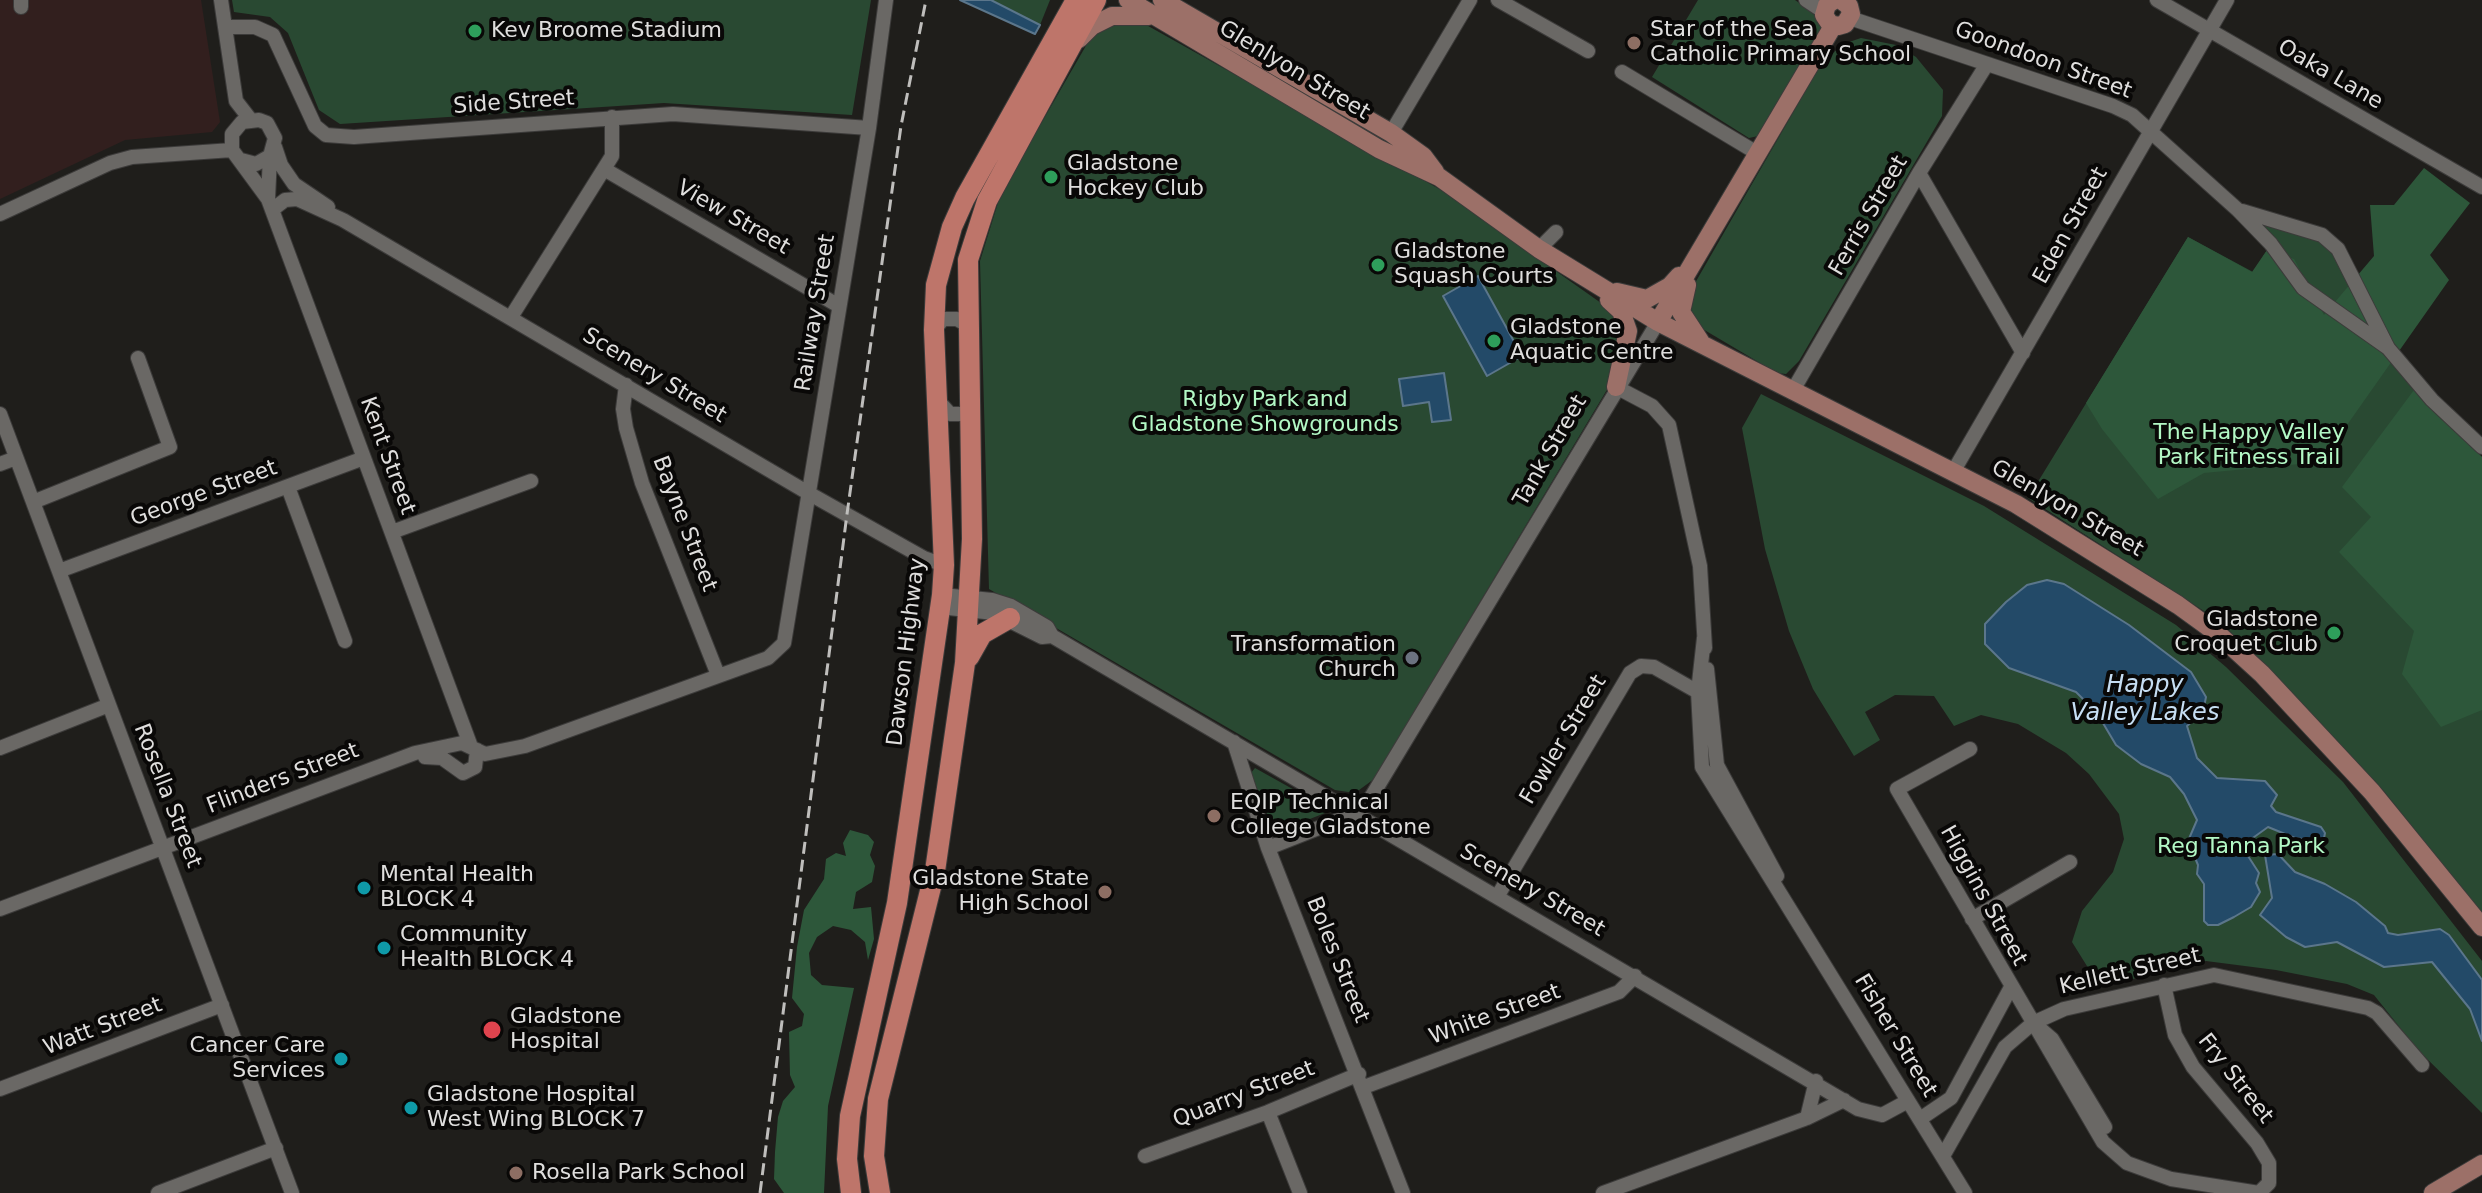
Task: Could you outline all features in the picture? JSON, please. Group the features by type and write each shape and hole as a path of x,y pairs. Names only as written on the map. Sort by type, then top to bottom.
{"highway":[{"name":"Dawson Highway","path":"851,1193 847,1159 850,1116 897,903 941,601 944,565 940,403 934,330 936,285 952,227 1076,0"},
{"path":"880,1193 874,1148 878,1099 935,871 965,663 970,603 968,260 987,201 1096,0"},
{"path":"965,663 982,634 1010,618"}],"main road":[{"path":"1061,28 1065,0"},
{"name":"Glenlyon Street","path":"1128,0 1159,8 1391,133 1423,156 1439,177"},
{"name":"Tank Street","path":"1658,322 1757,153 1837,6"},
{"path":"1067,53 1101,20 1159,8"},
{"name":"Glenlyon Street","path":"1159,8 1379,149 1439,177 1589,282 1658,322 1953,472 2075,539 2218,634 2262,674 2372,792 2482,927"},
{"path":"1589,282 1630,297 1647,299 1670,286 1695,259"},
{"path":"1695,259 1681,312 1704,345"},
{"path":"1589,282 1626,320 1627,349 1616,387"},
{"path":"2433,1193 2482,1164"},
{"path":"2450,1184 2482,1175"}],"street":[{"path":"221,0 236,101 250,119"},
{"name":"Railway Street","path":"788,634 869,128 886,0"},
{"path":"1391,133 1470,0"},
{"path":"1498,0 1588,51"},
{"name":"Goondoon Street","path":"1806,0 1837,6 1987,64 2123,109 2238,210 2271,244 2303,288 2388,348 2432,400 2482,447"},
{"name":"Oaka Lane","path":"2157,0 2482,187"},
{"name":"Eden Street","path":"1953,472 2227,0"},
{"name":"Side Street","path":"225,27 255,27 273,35 315,126 326,135 354,137 673,114 869,128"},
{"name":"Ferris Street","path":"1792,392 1919,173 1987,64"},
{"path":"1622,72 1757,153"},
{"path":"511,317 612,156 612,117"},
{"path":"0,214 110,163 132,157 236,155 256,164 272,152 273,130 267,123 250,119 242,122 232,134 236,155"},
{"name":"Kent Street","path":"270,204 272,152"},
{"name":"Scenery Street","path":"272,152 294,184 343,220"},
{"name":"Kent Street","path":"236,155 270,204 465,729 468,750"},
{"name":"View Street","path":"604,169 839,306"},
{"path":"1919,173 2023,353"},
{"name":"Scenery Street","path":"270,204 297,199 343,220 810,494 924,558 944,565"},
{"name":"Goondoon Street","path":"2238,210 2322,235 2338,249 2361,289 2388,348"},
{"path":"1539,249 1556,232"},
{"path":"934,330 943,319 957,319 967,325"},
{"name":"Tank Street","path":"1354,814 1370,799 1658,322"},
{"path":"33,502 170,447 138,358"},
{"name":"Bayne Street","path":"626,385 624,418 642,483 718,675"},
{"name":"Fisher Street","path":"1616,387 1652,406 1669,425 1700,566 1717,765 1765,849 1789,902"},
{"path":"940,403 950,414 963,414 968,409"},
{"name":"Rosella Street","path":"0,414 292,1193"},
{"path":"0,464 16,458"},
{"name":"George Street","path":"59,571 364,458"},
{"path":"392,532 531,481"},
{"path":"288,487 345,641"},
{"name":"Scenery Street","path":"941,601 1011,606 1047,627 1052,636 1873,1115 1892,1112 1908,1101"},
{"name":"Scenery Street","path":"970,603 1010,618 1042,637 1052,636"},
{"name":"Flinders Street","path":"0,909 402,758 468,750 491,754 525,746 768,658 788,634"},
{"name":"Fisher Street","path":"1704,638 1698,692 1702,767 1755,856 1789,902 1965,1193"},
{"name":"Fowler Street","path":"1497,897 1630,673 1641,666 1654,667 1698,692"},
{"path":"0,748 109,705"},
{"name":"Boles Street","path":"1234,742 1268,848 1403,1193"},
{"name":"Higgins Street","path":"1970,749 1897,789 2010,989 2095,1130 2127,1163 2171,1179 2259,1193"},
{"path":"451,766 450,752 468,750"},
{"name":"Flinders Street","path":"402,758 442,758 463,773 468,750"},
{"path":"1268,848 1354,814"},
{"path":"1972,919 2070,862"},
{"name":"Kellett Street","path":"1943,1156 2005,1047 2033,1023 2064,1009 2164,985 2221,975 2368,1008 2377,1013 2422,1065"},
{"name":"White Street","path":"1361,1081 1619,992 1635,976"},
{"name":"Fry Street","path":"2164,985 2181,1047 2269,1163 2269,1183 2259,1193"},
{"path":"1920,1119 1951,1098 2010,989"},
{"name":"Watt Street","path":"0,1089 222,1005"},
{"name":"Quarry Street","path":"1145,1156 1361,1081"},
{"path":"1807,1118 1816,1081"},
{"path":"1603,1193 1807,1118 1844,1100"},
{"path":"1268,1112 1300,1193"},
{"path":"158,1193 276,1148"}],"shaded area":[{"path":"0,0 201,0 220,122 212,132 125,140 0,199"}],"green space":[{"path":"232,0 871,0 852,115 664,103 340,124 319,110 288,33 270,17 234,12"},
{"path":"991,0 1050,0 1040,25"},
{"path":"1698,0 1795,0 1812,12 1821,25 1822,31 1758,136 1749,138 1652,77"},
{"name":"Rigby Park and Gladstone Showgrounds","path":"1141,22 1441,190 1618,315 1624,330 1614,378 1374,779 1355,793 1335,790 989,589 980,261 1001,193 1091,37 1113,23"},
{"path":"1861,38 1896,45 1916,57 1943,90 1942,116 1799,361 1786,374 1777,373 1696,325 1690,316 1691,290 1821,64 1843,44"},
{"path":"2424,168 2470,203 2430,255 2449,280 2321,462 2204,473 2158,499 2102,429 2086,403 2188,237 2252,272 2267,250 2294,259 2324,315 2374,256 2370,205 2394,205"},
{"name":"The Happy Valley Park Fitness Trail","path":"2238,210 2323,242 2337,255 2385,355 2428,407 2482,457 2482,914 2383,790 2221,622 2028,498 2188,237 2253,272 2271,244"},
{"path":"2414,390 2482,457 2482,710 2441,727 2402,674 2414,631 2339,552 2371,517 2342,487"},
{"name":"Reg Tanna Park","path":"1761,394 1984,506 2176,625 2226,667 2343,782 2482,961 2482,1113 2417,1049 2374,995 2347,984 2206,961 2100,987 2072,942 2082,911 2113,872 2124,839 2119,814 2089,774 2066,753 2018,724 1981,715 1954,726 1934,696 1895,695 1865,712 1880,740 1854,756 1813,689 1789,631 1765,549 1742,428"},
{"path":"1255,768 1323,806 1325,813 1282,830 1271,824 1251,773"},
{"path":"850,830 868,835 874,842 870,855 875,866 872,882 856,892 853,909 871,907 874,939 868,960 865,942 851,930 833,926 817,937 809,953 811,975 822,985 854,988 828,1106 824,1193 784,1193 774,1179 775,1152 778,1117 783,1101 795,1087 790,1075 789,1032 802,1026 804,1014 792,998 797,947 804,910 824,879 826,859 836,853 846,856 843,843"}],"water":[{"path":"960,0 991,0 1040,25 1035,34"},
{"path":"1478,276 1522,356 1487,376 1443,296"},
{"path":"1444,373 1451,420 1432,422 1429,402 1403,406 1399,379"},
{"name":"Happy Valley Lakes","path":"2047,580 2064,584 2129,625 2191,672 2206,697 2203,712 2187,726 2197,758 2217,778 2265,781 2277,795 2271,806 2276,812 2321,827 2325,833 2324,838 2318,841 2295,838 2268,827 2250,840 2248,856 2259,873 2256,883 2260,892 2251,907 2218,925 2208,925 2204,921 2204,884 2197,874 2198,865 2188,841 2197,820 2184,794 2170,777 2141,764 2116,745 2097,713 2076,692 2009,668 1985,644 1985,624 2006,602 2027,585"},
{"path":"2278,854 2295,872 2325,884 2356,902 2385,926 2388,933 2398,935 2440,929 2449,935 2482,980 2482,1041 2470,1009 2432,962 2384,967 2337,942 2305,947 2286,937 2260,915 2272,898 2265,855"}],"railway":[{"path":"760,1193 847,514 901,126 926,0"}],"place":[{"name":"Kev Broome Stadium","path":"475,31"},
{"name":"Star of the Sea Catholic Primary School","path":"1634,43"},
{"name":"Gladstone Hockey Club","path":"1051,177"},
{"name":"Gladstone Squash Courts","path":"1378,265"},
{"name":"Gladstone Aquatic Centre","path":"1494,341"},
{"name":"Gladstone Croquet Club","path":"2334,633"},
{"name":"Transformation Church","path":"1412,658"},
{"name":"EQIP Technical College Gladstone","path":"1214,816"},
{"name":"Mental Health BLOCK 4","path":"364,888"},
{"name":"Gladstone State High School","path":"1105,892"},
{"name":"Community Health BLOCK 4","path":"384,948"},
{"name":"Gladstone Hospital","path":"492,1030"},
{"name":"Cancer Care Services","path":"341,1059"},
{"name":"Gladstone Hospital West Wing BLOCK 7","path":"411,1108"},
{"name":"Rosella Park School","path":"516,1173"}]}
